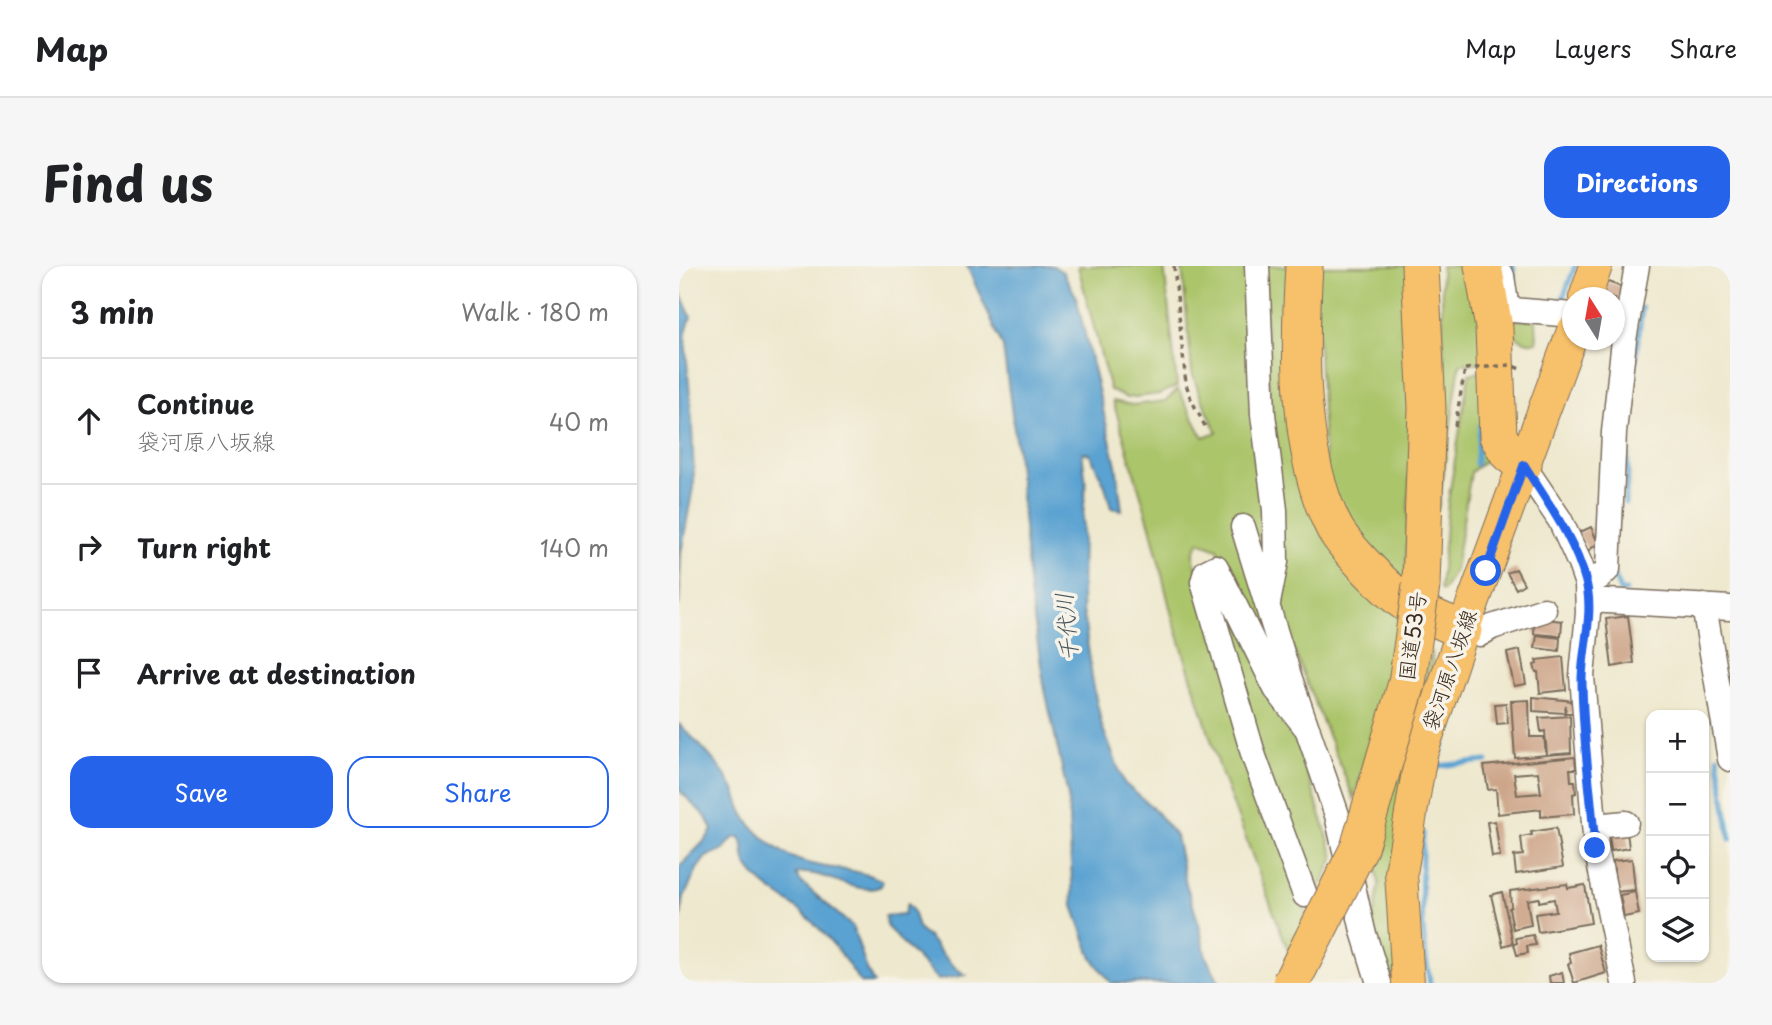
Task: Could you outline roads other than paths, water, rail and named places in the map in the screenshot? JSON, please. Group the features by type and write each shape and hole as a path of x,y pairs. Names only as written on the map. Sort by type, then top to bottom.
{"highway":[{"path":"1304,266 1301,313 1304,410 1315,478 1336,530 1374,576 1409,605 1463,630"},
{"name":"国道53号","path":"1291,983 1359,848 1407,683 1421,586 1427,408 1420,266"},
{"path":"1483,266 1494,328 1498,436 1509,454 1524,465"}],"main road":[{"path":"1589,287 1596,266"},
{"name":"袋河原八坂線","path":"1408,983 1401,873 1421,754 1463,630 1566,350"}],"street":[{"path":"1257,266 1263,414 1275,510 1276,562 1268,606"},
{"path":"1500,266 1506,303 1512,310 1562,314"},
{"path":"1588,592 1608,569 1614,482 1614,432 1637,266"},
{"path":"1524,465 1560,520 1580,564 1588,592 1582,676 1595,848 1624,983"},
{"path":"1243,527 1337,815 1363,931 1379,983"},
{"path":"1305,895 1254,757 1203,582 1206,572 1216,567 1276,689 1308,730"},
{"path":"1588,592 1730,608"},
{"path":"1704,606 1730,759"},
{"path":"1463,630 1480,634 1492,627 1544,610"},
{"path":"1594,826 1626,823"}],"water":[{"name":"千代川","path":"967,266 1053,266 1063,272 1076,296 1116,465 1122,510 1111,508 1105,486 1090,454 1082,452 1086,484 1082,602 1093,685 1102,726 1124,783 1152,807 1176,836 1206,957 1220,983 1111,983 1092,958 1073,906 1068,796 1044,685 1030,592 1017,451 1003,347"},
{"path":"679,290 691,317 685,336 694,482 681,553 679,606"},
{"path":"679,724 721,769 734,789 745,817 772,845 808,863 859,873 883,881 881,886 872,889 851,886 817,875 796,874 801,882 853,927 874,983 861,983 815,924 754,874 746,863 740,837 733,838 724,849 706,857 697,869 684,897 679,927 679,869 712,830 706,817 679,790"},
{"path":"907,904 920,931 930,938 951,964 966,975 938,980 887,927 885,916 904,914"}],"waterway":[{"path":"1513,266 1514,278"},
{"path":"1567,287 1575,266"},
{"path":"1625,503 1628,473 1626,434 1642,308"},
{"path":"1476,464 1480,426"},
{"path":"1613,573 1620,591 1626,591"},
{"path":"1456,700 1437,766 1487,761"},
{"path":"1718,756 1730,839"},
{"path":"1423,833 1422,908 1430,983"}]}
